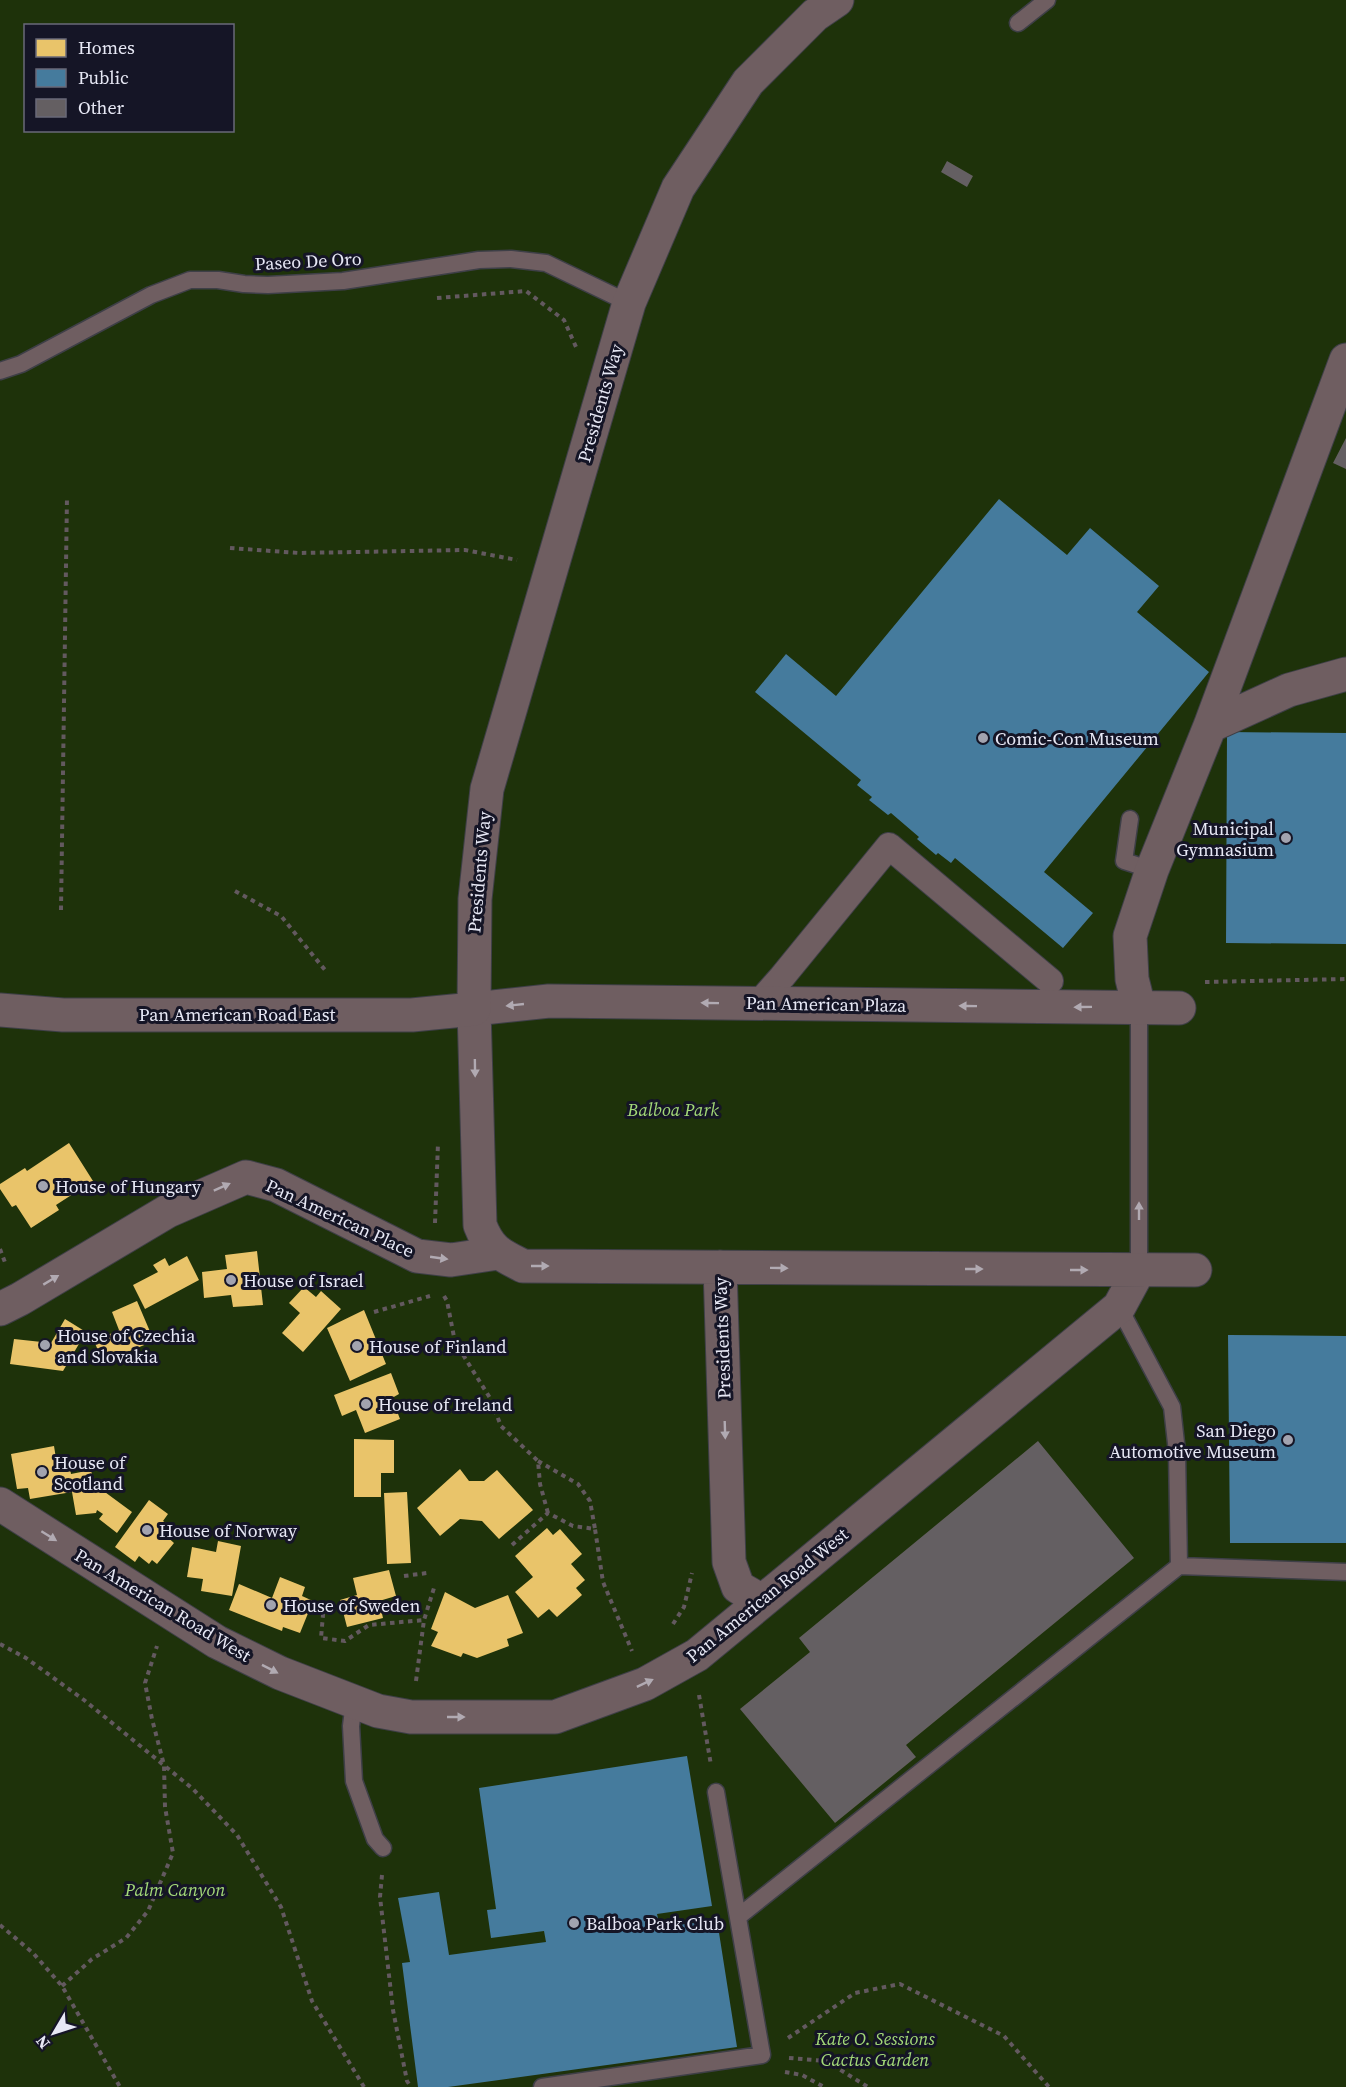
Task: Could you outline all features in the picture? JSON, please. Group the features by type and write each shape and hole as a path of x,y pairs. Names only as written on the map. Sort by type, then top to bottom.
{"street":[{"name":"Presidents Way","path":"762,1601 738,1587 729,1562 720,1267 523,1266 498,1253 486,1241 480,1225 474,1009 475,899 487,789 629,303 678,188 748,82 815,15 837,0"},
{"path":"1139,1007 1132,980 1130,936 1152,870 1210,726 1346,360"},
{"path":"1210,726 1289,690 1346,674"},
{"path":"759,1003 889,846 1050,981"},
{"name":"Pan American Plaza","path":"474,1009 549,1001 1179,1008"},
{"name":"Pan American Road East","path":"0,1010 63,1015 412,1015 474,1009"},
{"name":"Pan American Place","path":"0,1309 168,1211 246,1177 276,1185 417,1256 451,1260 498,1253"},
{"path":"720,1267 1195,1270"},
{"name":"Pan American Road West","path":"0,1504 217,1642 280,1673 354,1702 378,1711 411,1717 555,1717 645,1684 697,1656 1119,1307 1139,1270"}],"lane":[{"path":"1018,23 1047,0"},
{"name":"Paseo De Oro","path":"0,371 21,364 151,295 190,280 268,285 343,281 479,260 512,259 546,263 629,303"},
{"path":"1130,819 1124,861 1152,870"},
{"path":"1139,1007 1139,1270"},
{"path":"1119,1307 1172,1407 1178,1452 1179,1566"},
{"path":"738,1917 1179,1566 1346,1572"},
{"path":"354,1702 351,1726 354,1781 375,1839 383,1848"},
{"path":"542,2087 762,2055 716,1792"}],"path":[{"path":"430,299 526,291 564,320 576,347"},
{"path":"61,910 67,497"},
{"path":"230,548 299,553 465,550 518,560"},
{"path":"235,891 281,916 325,970"},
{"path":"1203,982 1346,980"},
{"path":"440,1291 447,1301 455,1342 490,1398 501,1426 538,1461 578,1484 590,1501 603,1582 630,1648"},
{"path":"538,1461 540,1484 548,1513 573,1526 595,1529"},
{"path":"512,1545 548,1513"},
{"path":"668,1633 684,1607 693,1569"},
{"path":"404,1576 427,1573"},
{"path":"417,1672 424,1620 434,1588"},
{"path":"319,1605 323,1616 321,1638 345,1641 369,1625 424,1620"},
{"path":"62,1986 92,1959 126,1938 148,1911 173,1852 165,1807 164,1765 145,1683 159,1642"},
{"path":"0,1644 26,1658 84,1700 193,1789 237,1835 281,1907 312,2001 364,2087"},
{"path":"697,1656 699,1700 710,1760"},
{"path":"383,1848 380,1897 393,2010 406,2081 411,2087"},
{"path":"0,1925 33,1953 62,1986 120,2087"},
{"path":"762,2055 855,1994 900,1984 1004,2036 1049,2087"},
{"path":"762,2055 826,2061 868,2087"},
{"path":"802,2075 824,2087"}],"green space":[{"name":"Balboa Park","path":"0,0 1346,0 1346,2087 0,2087"}],"building: Homes":[{"name":"House of Hungary","path":"69,1143 93,1181 56,1205 59,1210 31,1228 16,1205 12,1207 0,1189 0,1184 25,1168 27,1171"},
{"name":"House of Israel","path":"257,1251 263,1305 233,1307 231,1295 204,1298 202,1272 227,1269 225,1255"},
{"path":"187,1256 199,1280 145,1309 133,1285 158,1272 153,1265 165,1258 169,1266"},
{"path":"304,1287 316,1297 321,1291 341,1309 303,1352 282,1333 300,1313 289,1303"},
{"path":"137,1301 154,1341 103,1362 94,1341 119,1330 112,1312"},
{"name":"House of Finland","path":"364,1310 386,1364 350,1381 327,1328"},
{"name":"House of Czechia and Slovakia","path":"65,1319 86,1332 63,1371 10,1364 14,1339 51,1343"},
{"name":"House of Ireland","path":"391,1373 399,1394 392,1398 400,1419 365,1433 356,1410 342,1416 334,1395"},
{"path":"354,1439 394,1440 394,1473 381,1473 381,1497 354,1497"},
{"path":"54,1446 58,1471 70,1468 71,1474 91,1470 94,1484 132,1512 117,1533 99,1519 103,1514 97,1510 96,1513 76,1515 72,1492 30,1499 28,1488 17,1489 11,1454"},
{"path":"460,1469 469,1481 484,1481 497,1470 533,1510 499,1539 482,1521 460,1519 440,1536 417,1508"},
{"path":"407,1492 411,1563 387,1564 384,1493"},
{"name":"House of Norway","path":"149,1500 168,1514 163,1521 170,1526 164,1534 174,1543 157,1564 152,1560 149,1564 139,1556 135,1562 115,1547"},
{"path":"547,1528 553,1535 560,1529 582,1554 571,1564 585,1580 576,1588 582,1595 557,1617 549,1609 538,1618 515,1592 533,1577 515,1556"},
{"path":"218,1541 241,1546 232,1596 201,1591 203,1579 187,1577 192,1547 216,1552"},
{"path":"389,1570 396,1596 379,1601 383,1618 347,1627 340,1600 357,1595 353,1578"},
{"name":"House of Sweden","path":"280,1577 305,1587 302,1596 313,1601 300,1633 283,1627 282,1631 229,1610 239,1584 272,1598"},
{"path":"445,1592 475,1608 508,1595 523,1633 507,1639 509,1646 477,1658 463,1653 461,1657 431,1646 438,1632 431,1629"}],"building: Public":[{"name":"Comic-Con Museum","path":"999,499 1067,555 1090,528 1159,586 1137,612 1209,672 1044,872 1093,913 1063,948 955,858 951,863 938,853 936,855 891,813 888,815 869,800 872,797 857,785 861,780 755,692 786,654 836,696"},
{"name":"Municipal Gymnasium","path":"1227,732 1346,733 1346,944 1226,943"},
{"name":"San Diego Automotive Museum","path":"1228,1335 1346,1336 1346,1543 1230,1543"},
{"name":"Balboa Park Club","path":"687,1756 712,1906 657,1914 660,1927 717,1920 737,2047 448,2087 418,2087 402,1963 410,1962 398,1898 439,1892 449,1955 546,1942 544,1931 491,1938 487,1910 496,1909 479,1788"}],"building: Other":[{"path":"947,161 973,176 967,187 941,172"},
{"path":"1346,438 1346,469 1333,463"},
{"path":"1038,1441 1134,1558 906,1745 916,1757 835,1823 740,1709 810,1652 799,1638"}],"place":[{"name":"Comic-Con Museum","path":"983,738"},
{"name":"Municipal Gymnasium","path":"1286,838"},
{"name":"House of Hungary","path":"43,1186"},
{"name":"House of Israel","path":"231,1280"},
{"name":"House of Czechia and Slovakia","path":"45,1345"},
{"name":"House of Finland","path":"357,1346"},
{"name":"House of Ireland","path":"366,1404"},
{"name":"San Diego Automotive Museum","path":"1288,1440"},
{"name":"House of Scotland","path":"42,1472"},
{"name":"House of Norway","path":"147,1530"},
{"name":"House of Sweden","path":"271,1605"},
{"name":"Balboa Park Club","path":"574,1923"}],"park label":[{"name":"Palm Canyon","path":"175,1889"},
{"name":"Kate O. Sessions Cactus Garden","path":"875,2048"}]}
